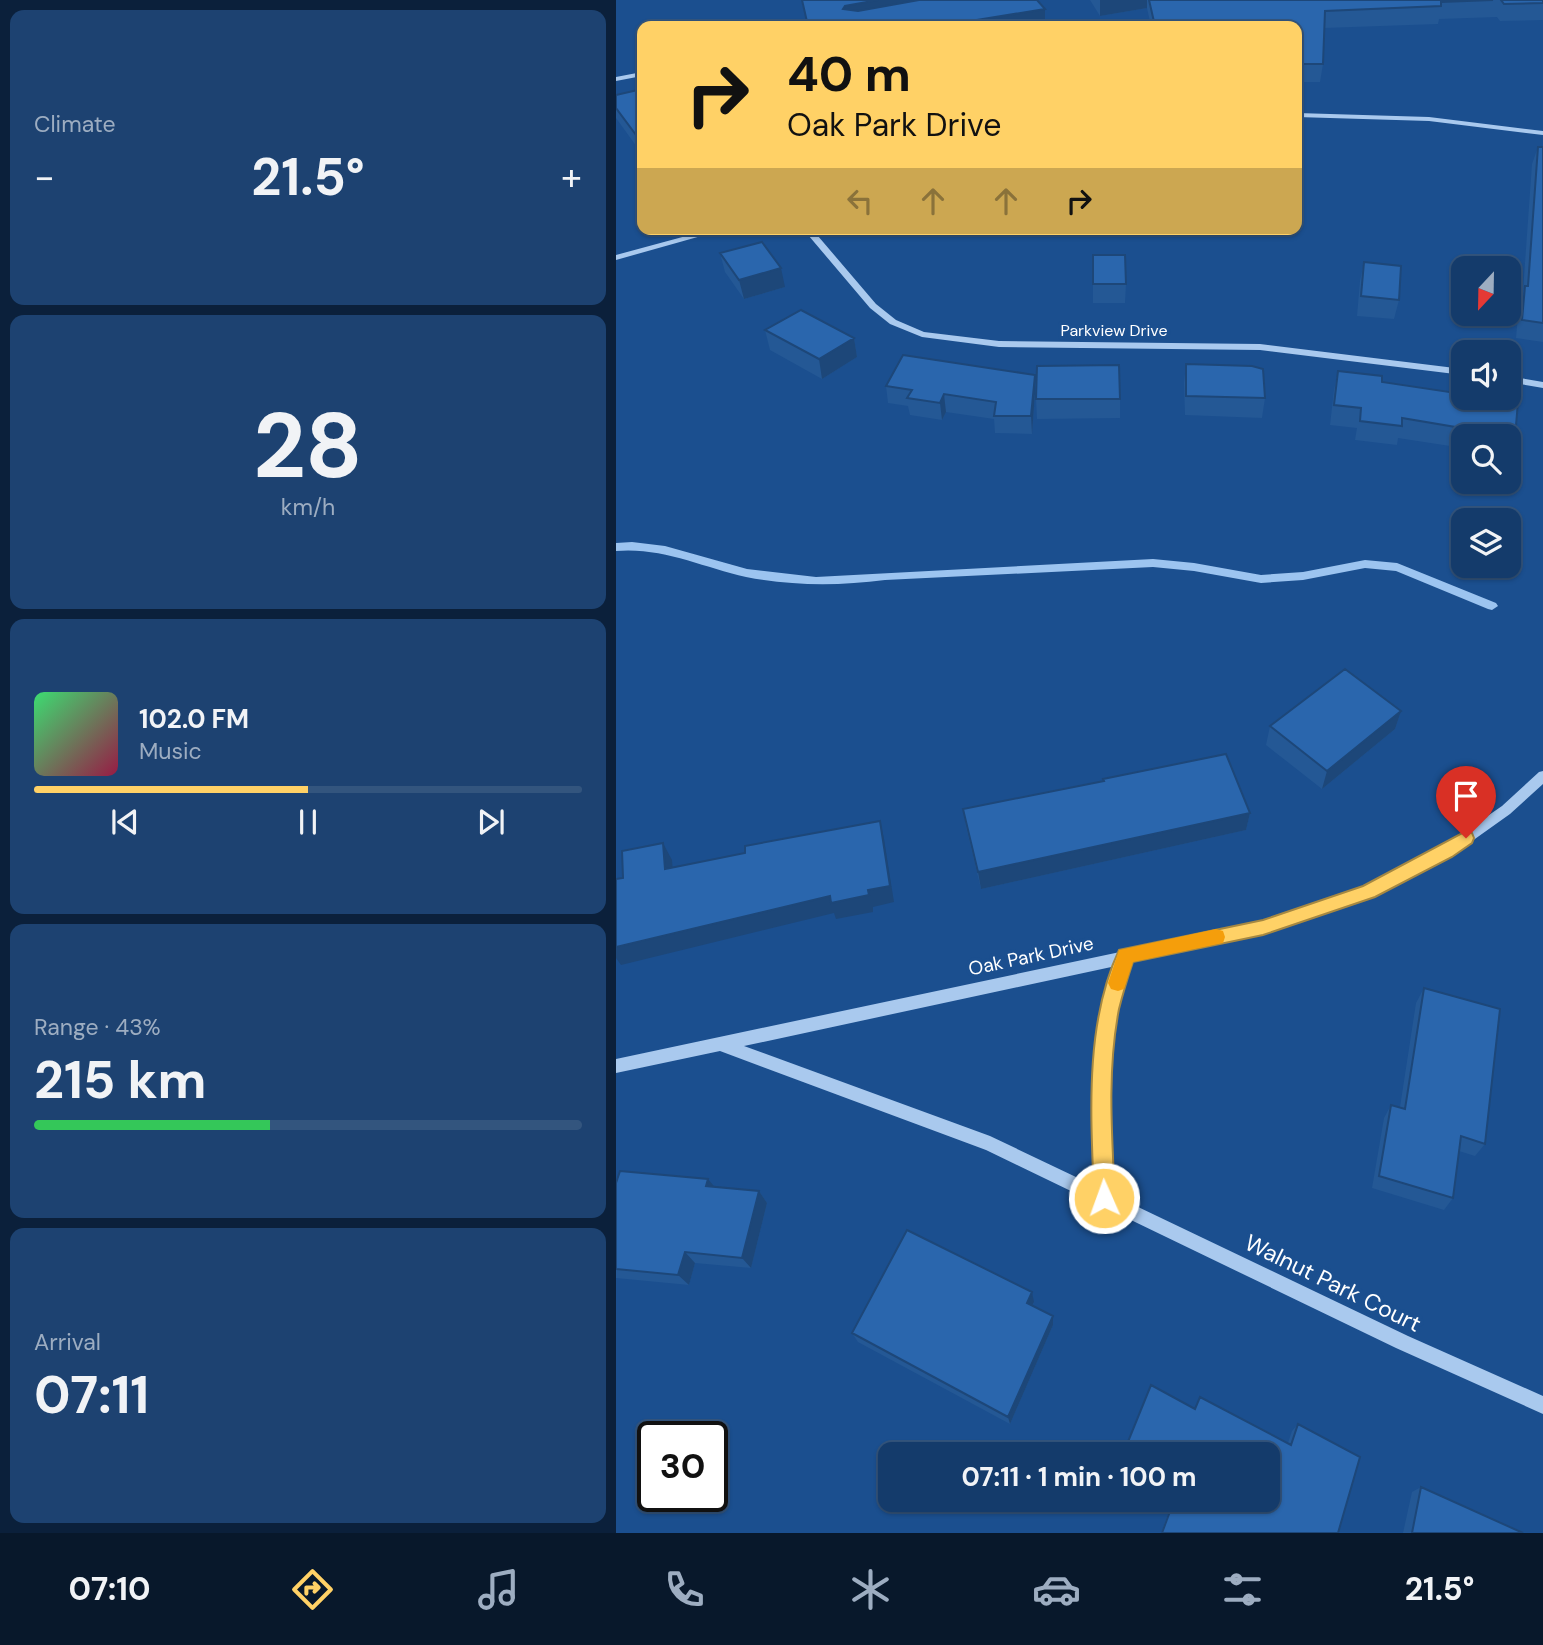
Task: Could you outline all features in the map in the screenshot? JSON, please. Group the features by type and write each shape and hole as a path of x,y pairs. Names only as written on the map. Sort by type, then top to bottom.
{"street":[{"path":"616,79 637,75"},
{"path":"1302,115 1429,119 1543,133"},
{"path":"616,258 700,235"},
{"name":"Parkview Drive","path":"812,235 873,306 892,322 922,334 999,344 1260,347 1451,371"},
{"path":"1521,381 1543,385"},
{"name":"Oak Park Drive","path":"616,1066 1126,955 1263,928 1369,891 1446,852 1506,810 1543,776"},
{"path":"1104,1198 1101,1114 1105,1053 1110,1008 1126,955"},
{"name":"Walnut Park Court","path":"721,1044 990,1144 1402,1342 1543,1405"}],"building":[{"path":"802,0 878,0 845,6 843,9 858,11 919,0 1037,0 1045,9 971,21 807,21"},
{"path":"1149,0 1493,0 1441,2 1441,6 1325,11 1323,64 1302,64 1302,21 1154,21"},
{"path":"1501,0 1543,0 1543,3 1504,4"},
{"path":"637,90 637,136 616,108 616,95"},
{"path":"1538,147 1543,147 1543,323 1522,320 1525,286 1528,286"},
{"path":"762,242 781,268 739,280 720,253"},
{"path":"1093,255 1125,255 1126,284 1093,284"},
{"path":"1364,262 1401,266 1399,300 1361,296"},
{"path":"801,310 854,338 819,359 765,330"},
{"path":"903,355 1035,375 1031,416 994,416 996,402 944,394 940,403 907,398 912,390 886,386"},
{"path":"1186,364 1252,366 1263,369 1265,398 1186,396"},
{"path":"1119,365 1120,399 1036,399 1037,366"},
{"path":"1338,371 1382,376 1382,382 1451,392 1451,410 1517,410 1516,424 1451,424 1451,426 1402,418 1402,426 1360,421 1361,408 1334,405"},
{"path":"1345,669 1401,711 1327,771 1270,726"},
{"path":"1226,754 1250,813 978,872 963,809"},
{"path":"880,821 890,886 868,890 869,895 831,903 830,896 616,947 616,879 623,878 622,851 663,843 665,869 745,853 745,846"},
{"path":"1424,988 1500,1009 1485,1144 1461,1136 1453,1198 1379,1176 1391,1105 1405,1109"},
{"path":"620,1171 708,1179 706,1186 759,1191 742,1258 685,1252 678,1275 616,1269 616,1183"},
{"path":"907,1230 1032,1292 1027,1303 1053,1316 1008,1417 852,1333"},
{"path":"1151,1385 1195,1409 1200,1397 1291,1445 1298,1424 1360,1457 1338,1533 1162,1533 1170,1512 1280,1512 1280,1442 1128,1442"},
{"path":"1421,1487 1523,1533 1412,1533"}],"waterway":[{"path":"616,547 649,547 747,573 816,580 1153,563 1261,579 1303,576 1365,564 1397,567 1492,606"}],"slow traffic":[{"path":"1118,983 1126,955 1216,937"}],"route":[{"path":"1104,1198 1101,1114 1105,1053 1110,1008 1126,955 1263,928 1369,891 1446,852 1466,838"}]}
